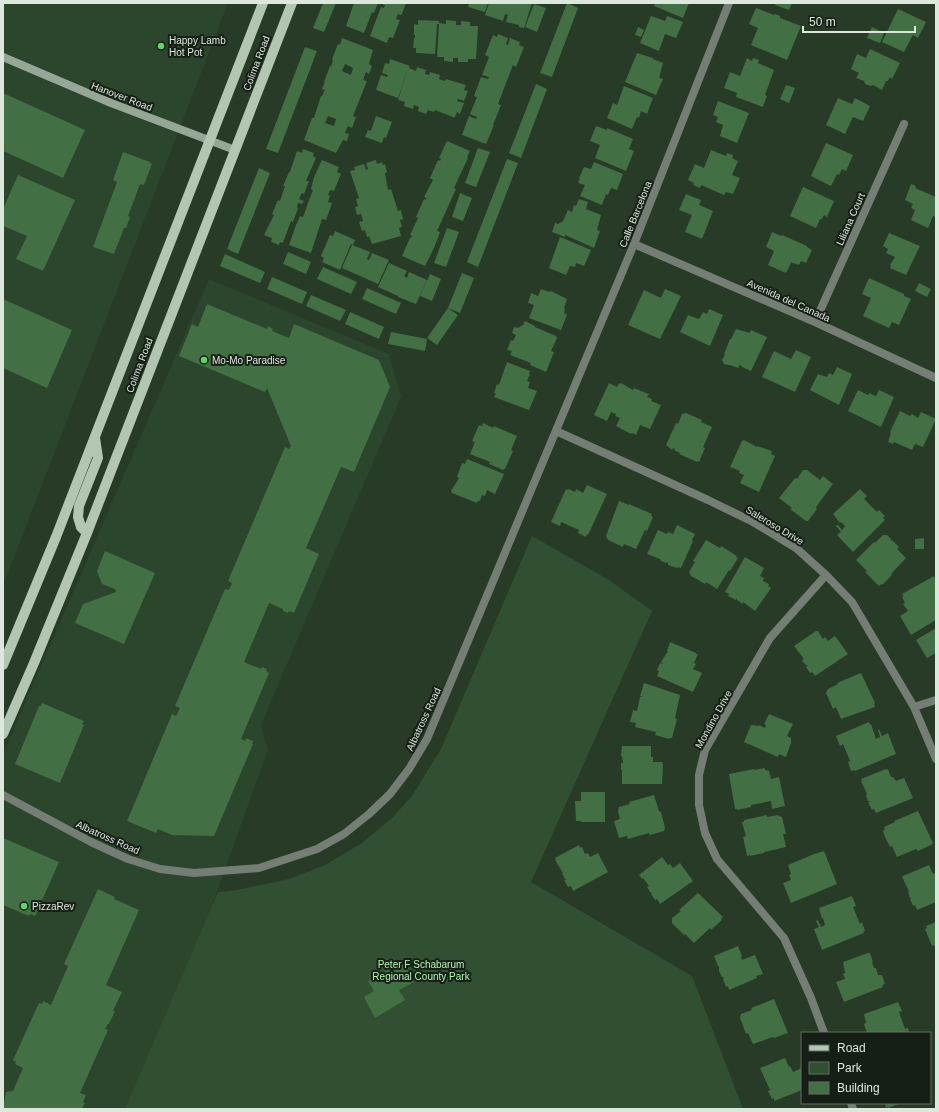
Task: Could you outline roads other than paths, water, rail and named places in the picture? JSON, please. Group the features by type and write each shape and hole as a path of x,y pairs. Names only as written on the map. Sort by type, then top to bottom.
{"main road":[{"name":"Colima Road","path":"3,665 35,590 263,3"},
{"name":"Colima Road","path":"3,734 43,642 87,533 292,3"},
{"path":"87,533 81,527 78,517 79,506 98,458 95,436"}],"street":[{"name":"Calle Barcelona","path":"556,432 634,244 729,3"},
{"name":"Hanover Road","path":"3,57 85,93 235,150"},
{"name":"Liliana Court","path":"815,322 904,124"},
{"name":"Avenida del Canada","path":"634,244 815,322 936,378"},
{"name":"Saleroso Drive","path":"556,432 708,500 753,522 796,548 826,575 852,602 914,707 936,759"},
{"name":"Albatross Road","path":"3,795 91,842 128,859 160,869 194,873 260,868 317,850 344,834 369,814 390,794 410,769 427,739 556,432"},
{"name":"Mondino Drive","path":"824,1032 811,998 784,938 717,859 706,835 702,819 699,804 699,775 705,750 770,638 826,575"},
{"path":"914,707 936,700"}],"place":[{"name":"Happy Lamb Hot Pot","path":"161,46"},
{"name":"Mo-Mo Paradise","path":"204,360"},
{"name":"PizzaRev","path":"24,906"}],"park label":[{"name":"Peter F Schabarum Regional County Park","path":"421,970"}]}
